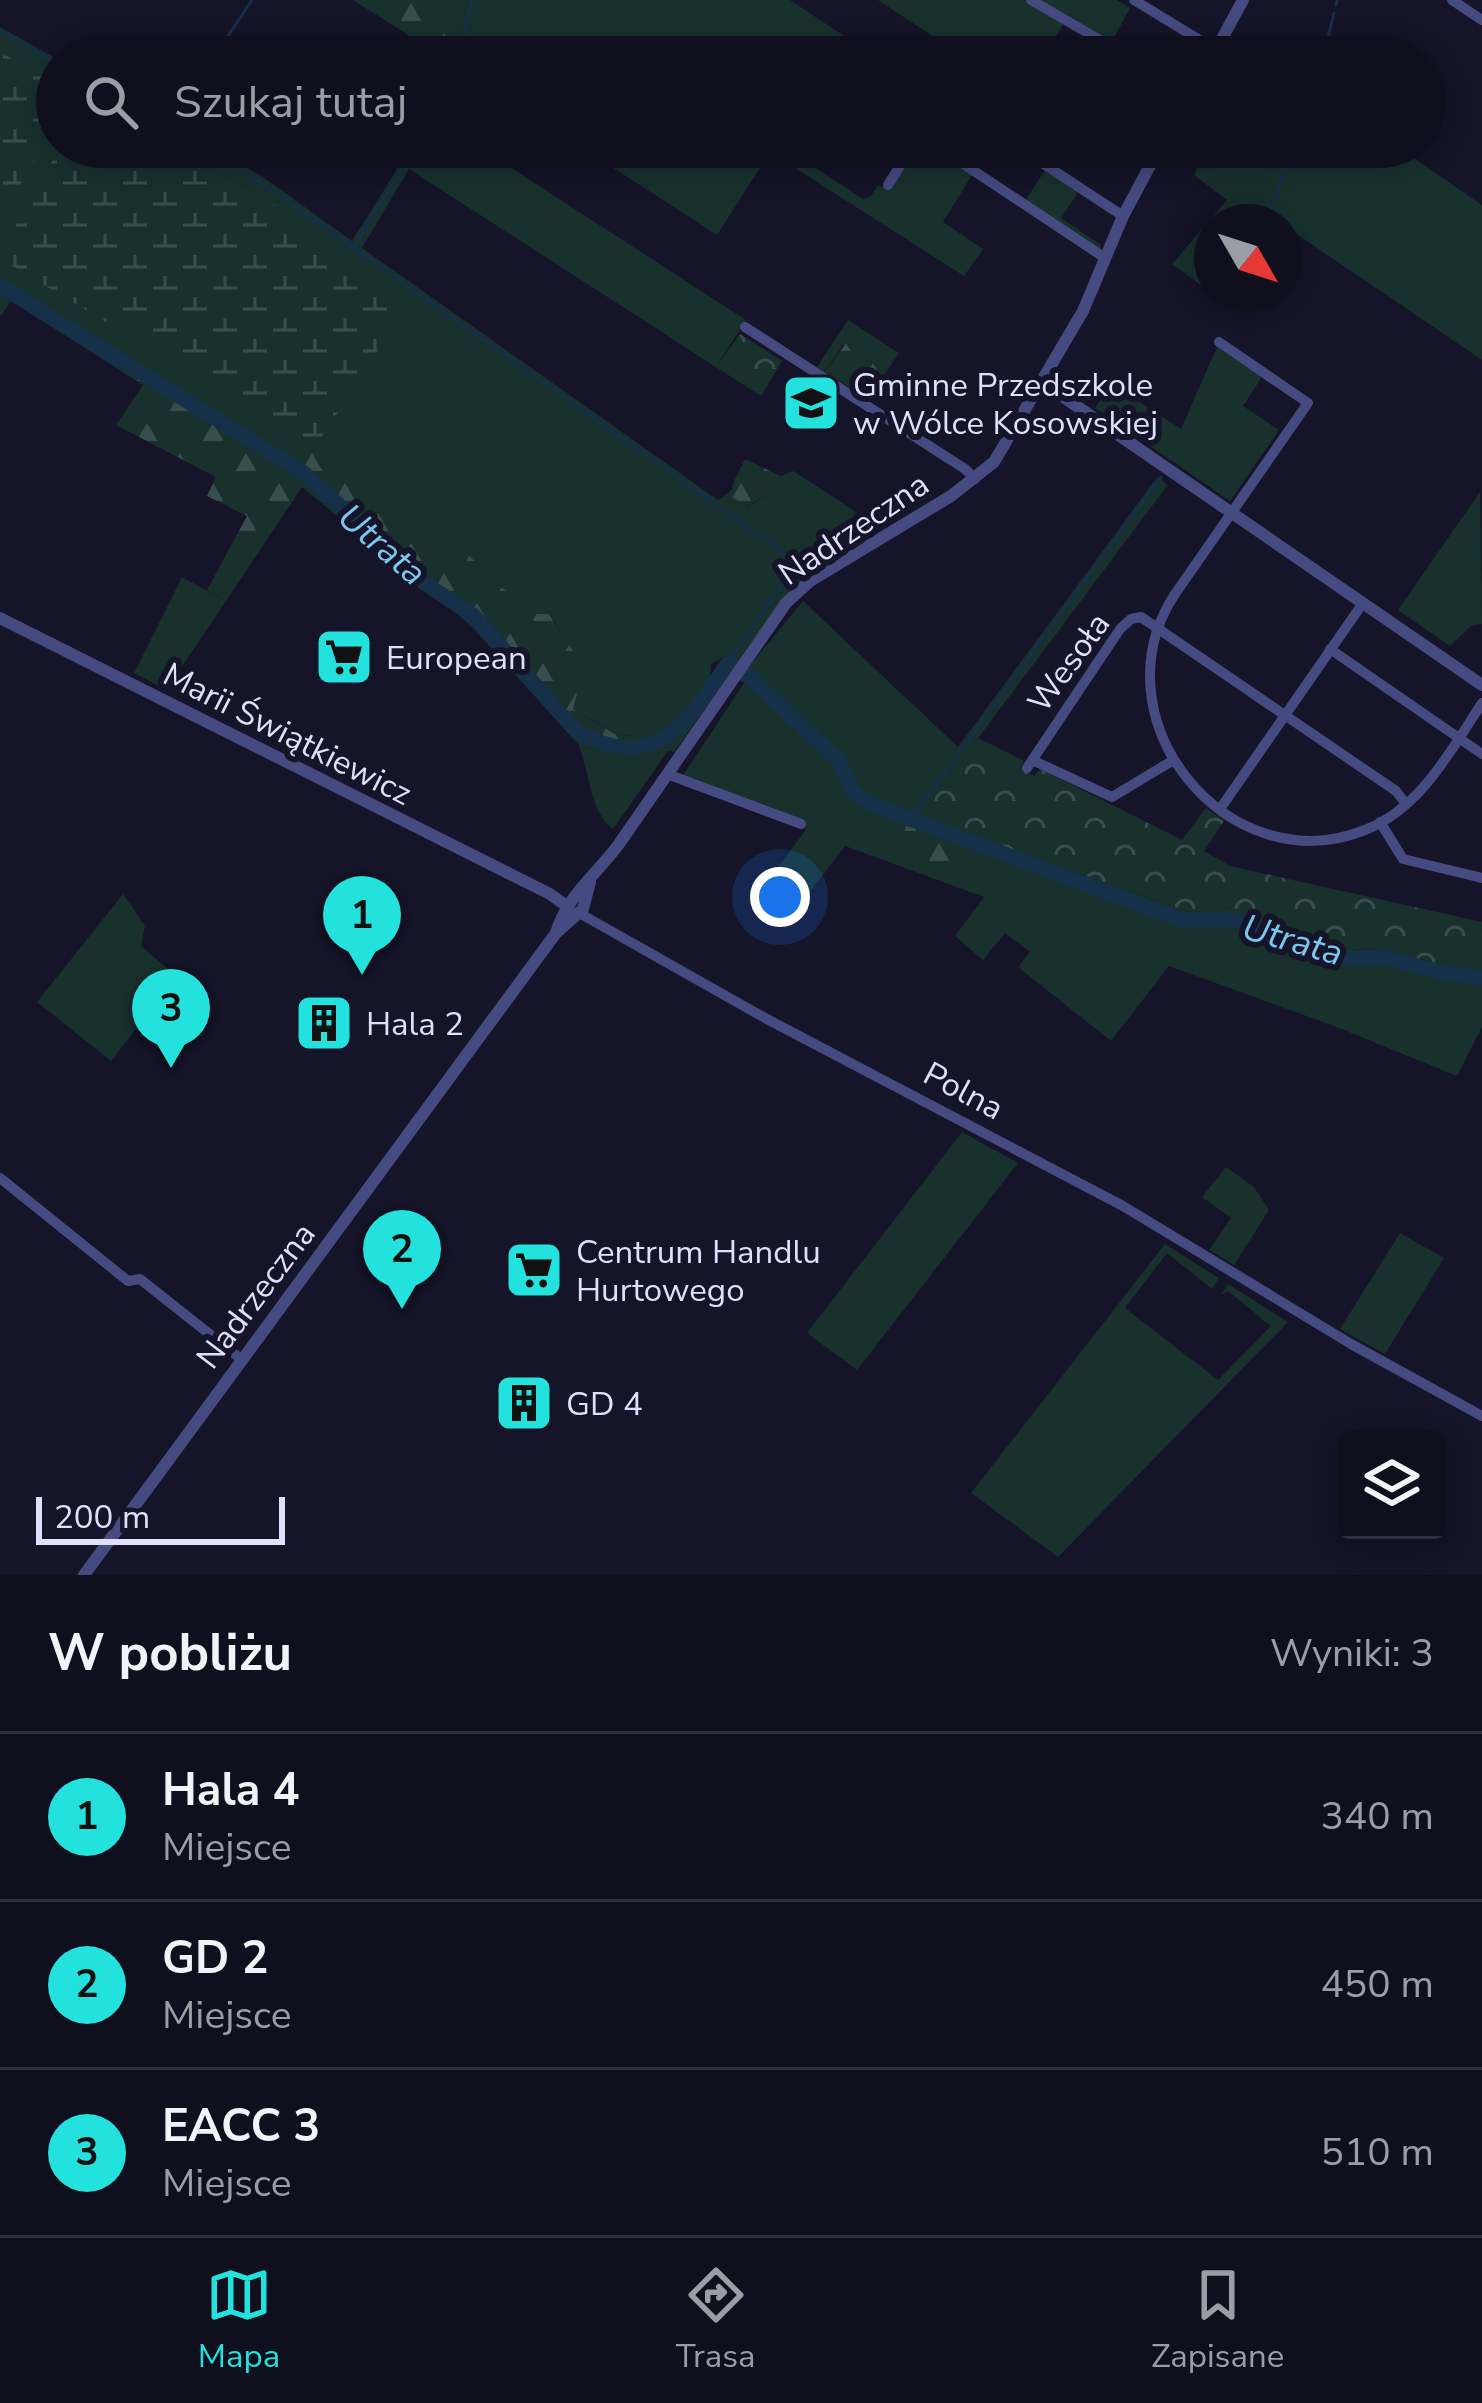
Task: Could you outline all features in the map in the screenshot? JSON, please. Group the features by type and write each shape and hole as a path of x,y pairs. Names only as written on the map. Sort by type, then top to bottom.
{"street":[{"path":"1031,0 1094,36"},
{"path":"1134,0 1188,36"},
{"path":"1223,36 1243,0"},
{"path":"1452,0 1482,20"},
{"path":"888,185 899,168"},
{"path":"970,168 1105,258"},
{"path":"1050,168 1123,216"},
{"name":"Nadrzeczna","path":"85,1575 556,933 764,630 819,575 975,479 1001,453 1083,311 1149,168"},
{"path":"745,327 975,479"},
{"name":"Wesoła","path":"1219,342 1308,403 1174,594 1157,626 1150,692 1155,720 1172,761 1196,790 1258,828 1294,838 1343,836 1380,822 1406,804 1433,777 1482,703"},
{"path":"1043,382 1482,685"},
{"path":"1220,808 1363,603"},
{"name":"Wesoła","path":"1172,761 1123,793 1108,797 1030,764 1126,623 1141,617 1396,791 1406,804"},
{"name":"Marii Świątkiewicz","path":"0,618 575,905"},
{"path":"1330,649 1482,754"},
{"path":"667,774 801,824"},
{"path":"1380,822 1400,857 1482,878"},
{"name":"Polna","path":"575,905 601,926 765,1018 1107,1197 1297,1313 1482,1416"},
{"path":"0,1178 128,1281 140,1279 241,1359"}],"green space":[{"path":"353,0 468,0 460,36 410,36"},
{"path":"468,0 790,0 844,36 460,36"},
{"path":"878,0 1024,0 1064,23 1056,36 932,36"},
{"path":"1039,0 1117,0 1130,8 1115,36 1099,36"},
{"path":"0,27 36,47 36,168 49,168 1,255 260,195 213,168 247,168 352,241 398,168 511,168 746,320 716,367 409,169 362,248 718,500 732,490 732,496 747,507 785,483 781,476 793,471 881,528 784,597 736,664 725,656 711,664 710,680 721,687 613,829 599,812 578,744 615,758 636,736 618,735 573,709 559,665 573,662 550,614 535,614 468,554 427,541 317,447 303,468 0,279"},
{"path":"0,52 36,72 36,157 0,219"},
{"path":"48,168 213,168 260,195 409,301 316,446 7,263 0,254"},
{"path":"613,168 760,168 717,235"},
{"path":"795,168 815,168 863,199 878,185 890,189 904,168 962,168 972,175 943,222 983,249 964,276"},
{"path":"1198,168 1428,168 1482,205 1482,360 1302,238 1302,204 1224,204 1227,200 1194,175"},
{"path":"1045,170 1078,192 1061,218 1101,245 1101,252 1025,201"},
{"path":"1194,238 1194,280 1172,264"},
{"path":"0,279 303,468 316,446 427,541 468,554 535,614 549,614 577,657 559,665 577,694 573,709 617,735 636,736 642,754 615,758 578,744 470,625 302,487 226,601 207,590 247,516 207,496 216,477 116,425 143,385 11,301 0,317"},
{"path":"848,320 899,353 868,399 857,392 875,377 878,366 865,357 843,345 825,372 817,367"},
{"path":"740,334 782,361 761,396 716,367"},
{"path":"847,342 862,348 867,362 879,366 875,377 857,392 825,372"},
{"path":"1217,347 1262,377 1243,406 1279,430 1230,501 1095,408 1111,383 1181,429"},
{"path":"745,459 781,476 785,483 746,507 731,496"},
{"path":"1158,476 1167,486 919,817 1189,912 1233,908 1345,950 1380,949 1456,968 1482,929 1482,1027 1457,1076 1169,966 1111,1041 1018,967 1030,952 1005,933 983,960 955,936 984,897 845,846 806,897 775,871 805,831 806,822 683,775 744,683 738,680 803,601 958,747"},
{"path":"1480,492 1482,624 1472,625 1450,646 1398,610"},
{"path":"182,577 226,601 166,690 134,673"},
{"path":"978,738 1024,761 1021,768 1034,776 1040,769 1182,840 1206,808 1224,821 1204,851 1230,866 1482,922 1482,929 1456,968 1380,949 1345,950 1233,908 1189,912 918,817"},
{"path":"906,826 956,839 945,874 896,856"},
{"path":"123,894 145,926 141,946 177,977 111,1061 37,1002"},
{"path":"962,1132 1018,1163 857,1370 807,1333"},
{"path":"1226,1167 1254,1187 1269,1210 1234,1265 1209,1250 1231,1218 1202,1197"},
{"path":"1400,1233 1444,1258 1385,1354 1340,1329"},
{"path":"1165,1244 1219,1278 1212,1289 1167,1253 1125,1308 1218,1380 1271,1326 1228,1291 1221,1295 1228,1284 1288,1322 1058,1557 971,1493"}],"waterway":[{"path":"228,36 252,0"},
{"path":"464,36 472,0"},
{"path":"1336,5 1337,0"},
{"path":"1328,36 1334,13"},
{"path":"0,31 36,52"},
{"path":"239,168 787,555 794,567 728,663"},
{"path":"354,247 402,168"},
{"path":"1274,204 1286,168"},
{"name":"Utrata","path":"0,286 304,473 423,582 474,616 577,732 604,744 649,744 683,722 728,663 733,666"},
{"path":"910,820 1161,477"},
{"name":"Utrata","path":"747,675 839,761 852,790 868,803 1181,920 1236,920 1343,959 1382,957 1482,978"}],"place":[{"name":"Gminne Przedszkole w Wólce Kosowskiej","path":"811,403"},
{"name":"European","path":"344,657"},
{"name":"Hala 4","path":"362,975"},
{"name":"Hala 2","path":"324,1023"},
{"name":"EACC 3","path":"171,1068"},
{"name":"Centrum Handlu Hurtowego","path":"534,1270"},
{"name":"GD 2","path":"402,1309"},
{"name":"GD 4","path":"524,1403"}]}
